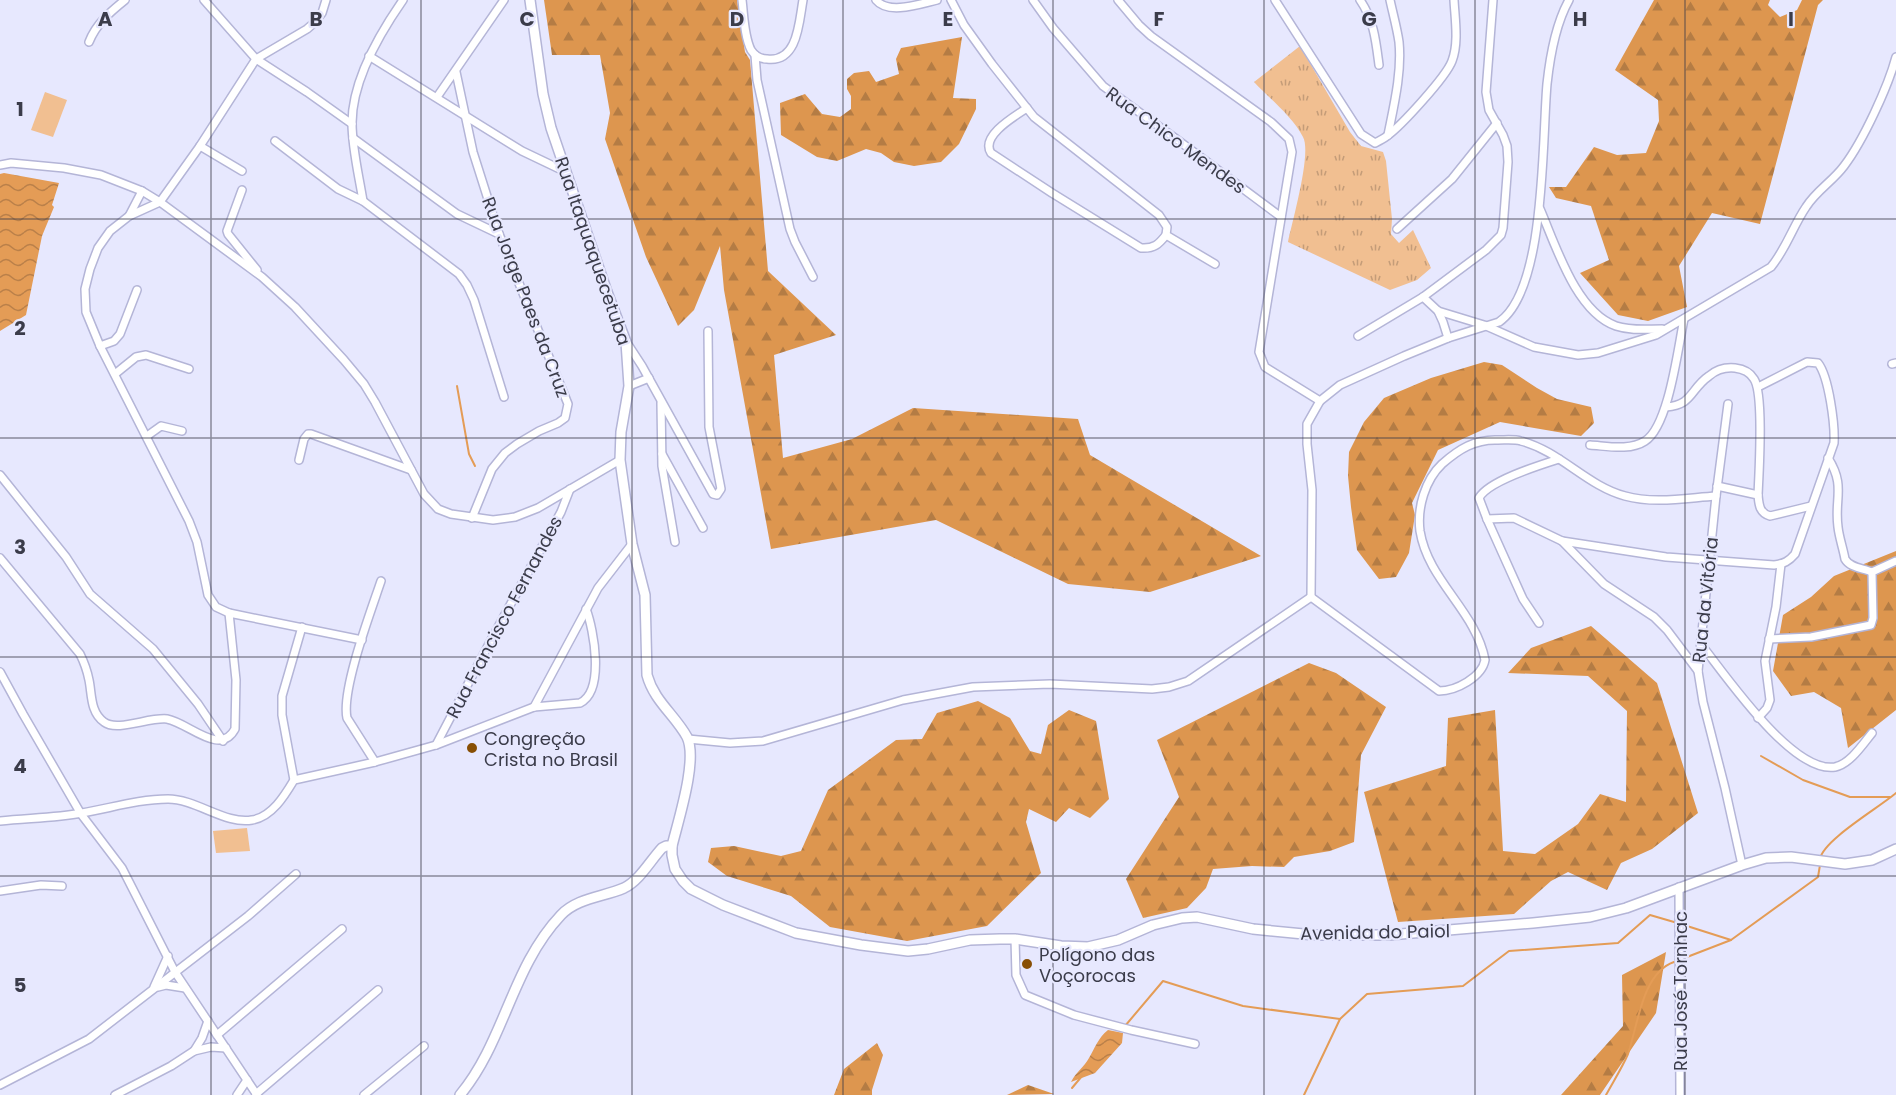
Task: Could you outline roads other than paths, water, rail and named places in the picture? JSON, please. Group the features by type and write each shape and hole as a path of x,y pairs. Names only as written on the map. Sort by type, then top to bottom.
{"street":[{"path":"89,42 94,30 125,0"},
{"path":"204,0 256,59 352,124"},
{"path":"363,201 353,138 352,112 369,56 403,0"},
{"path":"437,98 504,0"},
{"name":"Rua Itaquaquecetuba","path":"530,0 543,94 551,128 626,342 628,386 621,432 620,460 632,544 645,595 646,658 650,687 688,739"},
{"path":"742,0 748,41 755,55 757,80 790,229 813,277"},
{"path":"755,55 777,60 791,50 795,43 803,0"},
{"path":"876,0 881,6 888,8 912,6 937,0"},
{"path":"951,0 964,25 992,64 1041,124 1159,215 1167,227 1166,235 1155,246 1142,248 998,158 988,148 988,143 1000,127 1027,108"},
{"name":"Rua Chico Mendes","path":"1033,0 1053,28 1103,86 1281,217"},
{"path":"1118,0 1151,36 1271,122 1289,140 1292,152 1259,352 1265,367 1320,401"},
{"path":"1275,0 1361,134 1375,143 1388,135 1431,90 1452,61 1455,45 1454,0"},
{"path":"1360,0 1374,31 1379,65"},
{"path":"1388,135 1395,102 1399,59 1399,43 1390,0"},
{"path":"1358,336 1424,297 1486,250 1501,235 1505,220 1507,146 1490,110 1486,92 1493,0"},
{"path":"1311,597 1312,490 1307,424 1320,401 1340,385 1448,338 1505,318 1529,271 1539,207 1547,82 1553,43 1569,0"},
{"path":"326,2 315,22 307,29 256,59 200,146 160,202 129,216 110,231 98,248 85,289 86,312 100,346 189,521 208,595 216,607 229,613 362,640"},
{"path":"369,56 522,151 566,172"},
{"path":"1438,311 1484,325 1534,347 1578,355 1598,353 1656,335 1772,267 1807,205 1833,179 1858,143 1893,70 1896,57"},
{"name":"Rua Jorge Paes da Cruz","path":"456,72 472,152 499,234 568,404 565,418 539,431 505,453 492,469 472,518"},
{"path":"1396,229 1452,179 1497,123"},
{"path":"353,138 457,214 499,234"},
{"path":"275,141 338,189 363,201 449,266 467,285 474,300 504,397"},
{"path":"200,146 242,171"},
{"path":"0,165 11,163 64,168 101,175 142,191 262,277 302,314 364,384 424,494 438,509 451,514 493,520 525,514 620,460"},
{"path":"242,190 228,234 262,277"},
{"path":"129,216 142,191"},
{"path":"1539,207 1575,287 1595,314 1624,328 1664,329"},
{"path":"1166,235 1215,264"},
{"path":"100,346 114,341 120,334 137,290"},
{"path":"1424,297 1438,311 1448,338"},
{"path":"1590,445 1635,446 1653,435 1666,407 1684,319"},
{"path":"626,342 649,378 713,494 719,494 721,489 709,427 708,331"},
{"path":"115,374 140,355 189,369"},
{"path":"1487,519 1514,518 1562,541 1666,556 1781,564 1790,560 1795,554 1834,443 1824,374 1818,363 1807,362 1758,387"},
{"path":"1666,407 1680,405 1687,401 1708,376 1719,370 1728,367 1747,371 1753,376 1758,387 1760,508 1770,516 1810,506"},
{"path":"628,386 649,378"},
{"path":"661,400 662,466 675,542"},
{"name":"Rua da Vitória","path":"1728,404 1698,671 1703,702 1742,865"},
{"path":"147,435 161,426 182,431"},
{"path":"299,460 304,439 311,434 411,470"},
{"path":"1311,597 1440,691 1447,691 1467,682 1484,666 1484,653 1472,624 1435,572 1420,534 1420,502 1437,469 1454,454 1470,444 1491,440 1519,440 1545,451 1599,485 1626,497 1655,500 1716,496"},
{"path":"661,452 703,528"},
{"path":"1828,458 1838,480 1838,528 1848,564 1872,572 1896,561"},
{"path":"1539,623 1524,599 1479,500 1481,494 1493,485 1526,470 1559,459"},
{"path":"0,475 66,557 90,594 153,649 198,704 223,741"},
{"path":"1717,486 1758,495"},
{"name":"Rua Francisco Fernandes","path":"436,745 561,512 570,489"},
{"path":"1562,541 1604,584 1654,617 1667,630 1698,671"},
{"path":"534,707 598,588 632,544"},
{"path":"0,558 80,654 86,667 93,707 104,722 110,725 119,726 145,720 168,719 186,725 208,738 223,741 231,735 235,729 236,680 229,613"},
{"path":"1758,718 1767,708 1770,700 1765,661 1776,607 1781,564"},
{"path":"1769,639 1811,637 1870,625 1873,618 1872,572"},
{"path":"375,762 347,718 345,710 362,640 381,581"},
{"path":"460,1095 480,1069 526,964 561,915 579,902 632,883 662,848 672,846 686,789 689,763 688,739 730,743 763,741 903,700 973,687 1040,684 1152,690 1169,687 1188,681 1311,597"},
{"path":"1,820 81,814 129,803 171,799 187,802 230,819 252,820 266,814 278,804 294,780 375,762 436,745 534,707 580,703 590,695 594,672 592,626 586,609"},
{"path":"294,780 282,715 282,696 302,627"},
{"path":"1700,643 1758,718 1784,743 1813,762 1836,767 1857,752 1872,733"},
{"path":"0,672 81,814 122,868 175,972 257,1094 378,990"},
{"name":"Avenida do Paiol","path":"672,846 675,869 683,881 691,889 723,905 796,933 908,951 970,940 1015,939 1061,946 1088,947 1118,940 1153,925 1197,917 1253,929 1314,934 1389,935 1459,930 1604,914 1742,865 1780,856 1845,864 1872,860 1896,849"},
{"path":"0,1085 89,1039 248,916 296,874"},
{"path":"0,891 41,885 62,886"},
{"name":"Rua José Tornhac","path":"1679,887 1680,1095"},
{"path":"217,1035 342,930"},
{"path":"1015,939 1016,975 1025,995 1074,1015 1195,1044"},
{"path":"153,990 168,956"},
{"path":"153,990 166,985 185,988"},
{"path":"194,1051 208,1021"},
{"path":"364,1095 424,1046"},
{"path":"115,1095 171,1066 194,1051 207,1047 226,1048"},
{"path":"237,1095 247,1080"}],"water":[{"path":"0,174 59,183 52,205 54,207 42,236 26,315 0,331"},
{"path":"1108,1030 1123,1033 1122,1043 1095,1073 1071,1082 1099,1040"}],"waterway":[{"path":"457,386 469,454 475,466"},
{"path":"1761,756 1803,780 1850,797 1890,797"},
{"path":"1820,859 1823,851 1841,833 1896,793"},
{"path":"1687,957 1731,940 1818,877 1820,865"},
{"path":"1125,1026 1163,981 1243,1006 1340,1019 1367,994 1463,986 1509,951 1618,943 1650,915 1674,922"},
{"path":"1687,926 1731,940"},
{"path":"1606,1095 1628,1054 1648,988 1663,968 1674,962"},
{"path":"1304,1095 1340,1019"},
{"path":"1072,1088 1082,1076"}],"place":[{"name":"Congreção Crista no Brasil","path":"472,748"},
{"name":"Polígono das Voçorocas","path":"1027,964"}]}
